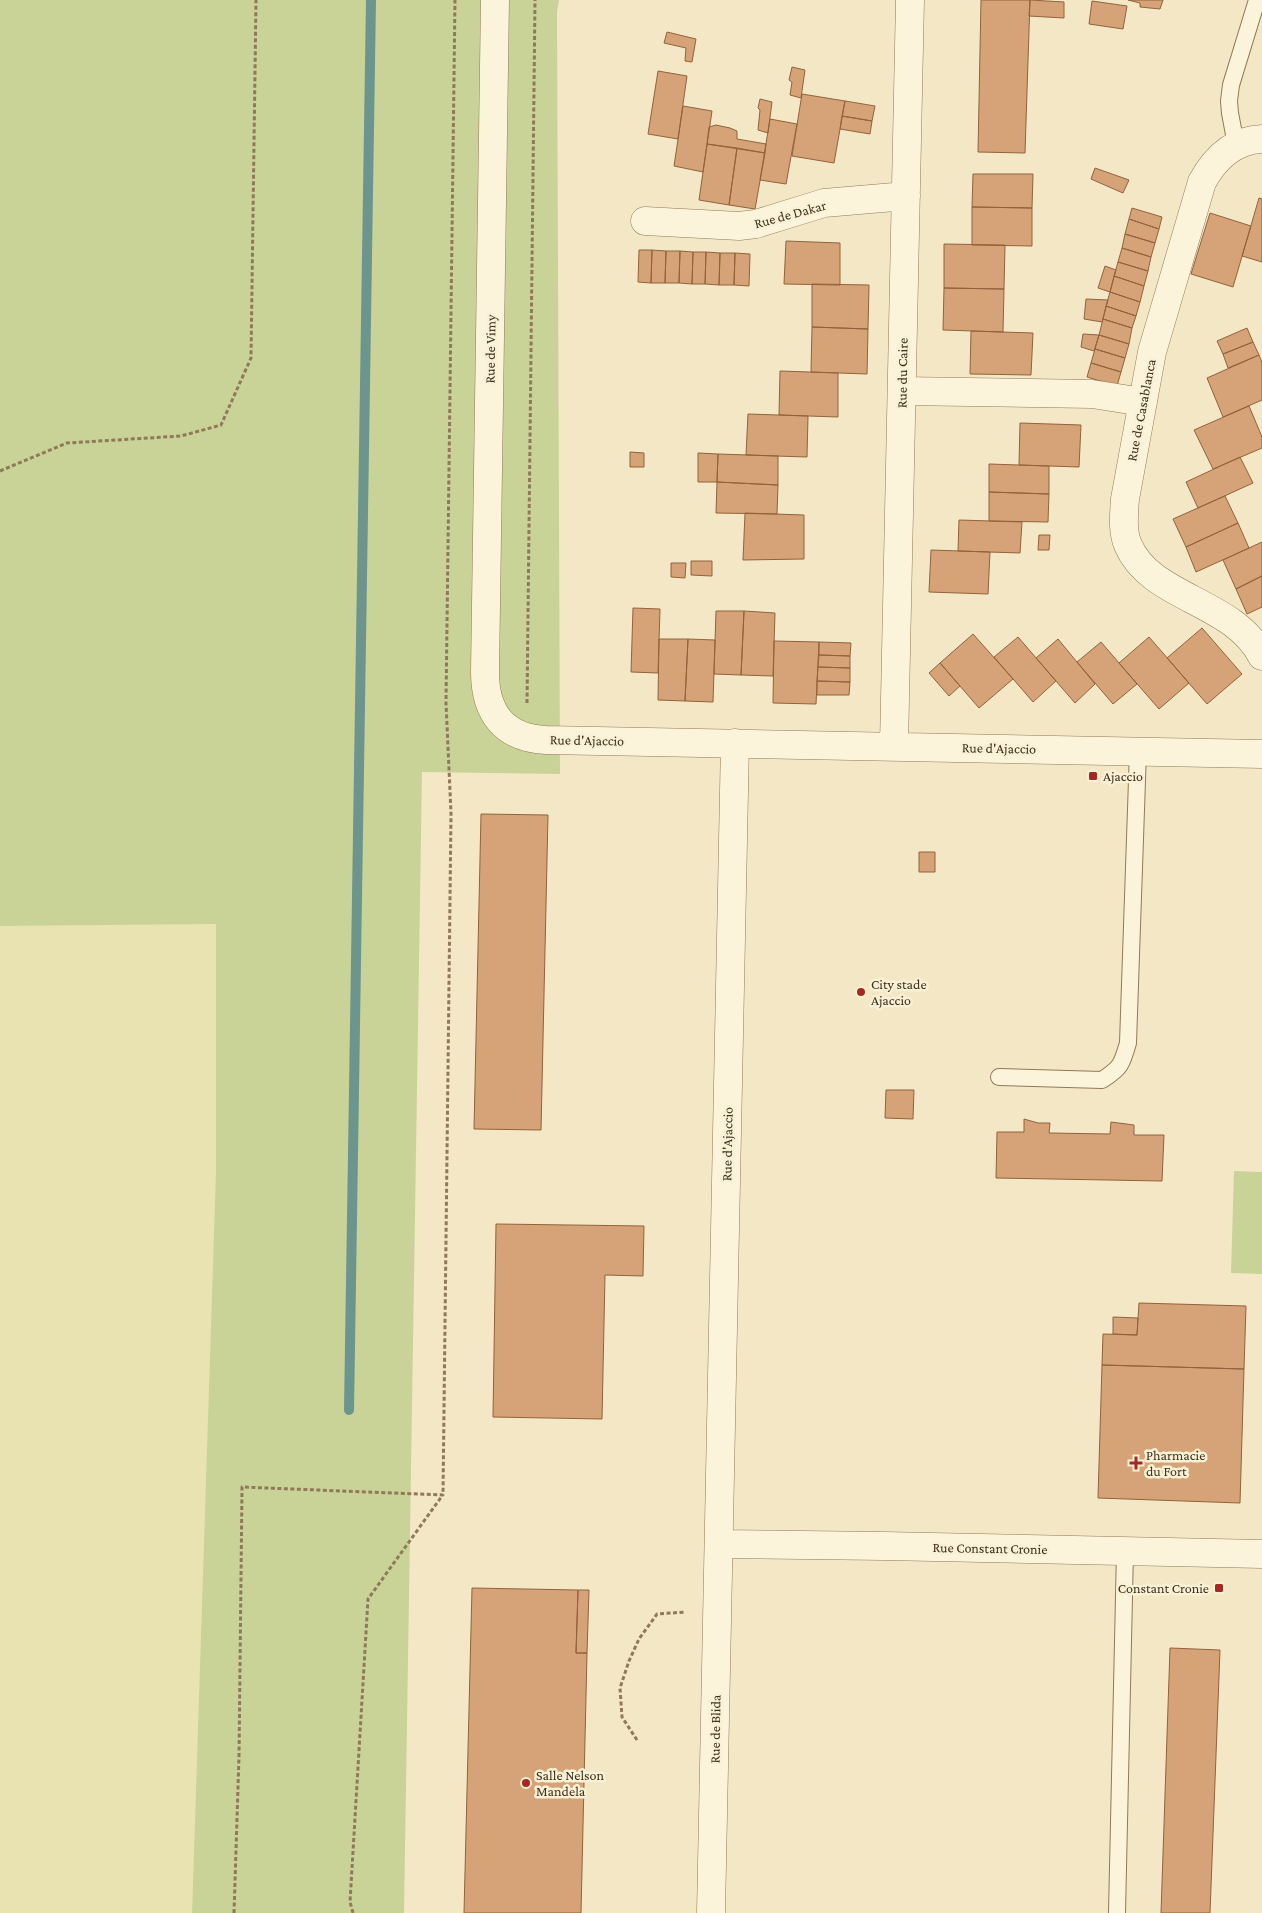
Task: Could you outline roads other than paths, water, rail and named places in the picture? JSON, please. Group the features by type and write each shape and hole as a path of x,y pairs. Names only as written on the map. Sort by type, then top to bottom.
{"street":[{"name":"Rue de Vimy","path":"488,698 485,672 496,0"},
{"name":"Rue du Caire","path":"894,746 910,0"},
{"name":"Rue de Casablanca","path":"1262,139 1236,145 1217,160 1202,182 1157,335 1125,499 1124,529 1128,544 1135,557 1156,578 1238,626 1249,636 1262,656"},
{"name":"Rue de Dakar","path":"645,221 739,226 756,224 824,203 906,196"},
{"path":"902,391 1092,394 1143,402"},
{"name":"Rue d'Ajaccio","path":"488,698 492,710 510,730 521,736 546,740 1262,754"},
{"name":"Rue d'Ajaccio","path":"718,1544 735,743"},
{"name":"Rue Constant Cronie","path":"718,1544 1262,1554"},
{"name":"Rue de Blida","path":"711,1913 718,1544"}],"lane":[{"path":"1236,145 1230,114 1231,85 1257,0"},
{"path":"999,1077 1102,1080 1112,1074 1122,1063 1128,1043 1138,751"},
{"path":"1117,1913 1125,1551"}],"waterway":[{"path":"349,1410 371,0"}],"place":[{"name":"Ajaccio","path":"1093,776"},
{"name":"City stade Ajaccio","path":"861,992"},
{"name":"Pharmacie du Fort","path":"1136,1463"},
{"name":"Constant Cronie","path":"1219,1588"},
{"name":"Salle Nelson Mandela","path":"526,1783"}]}
